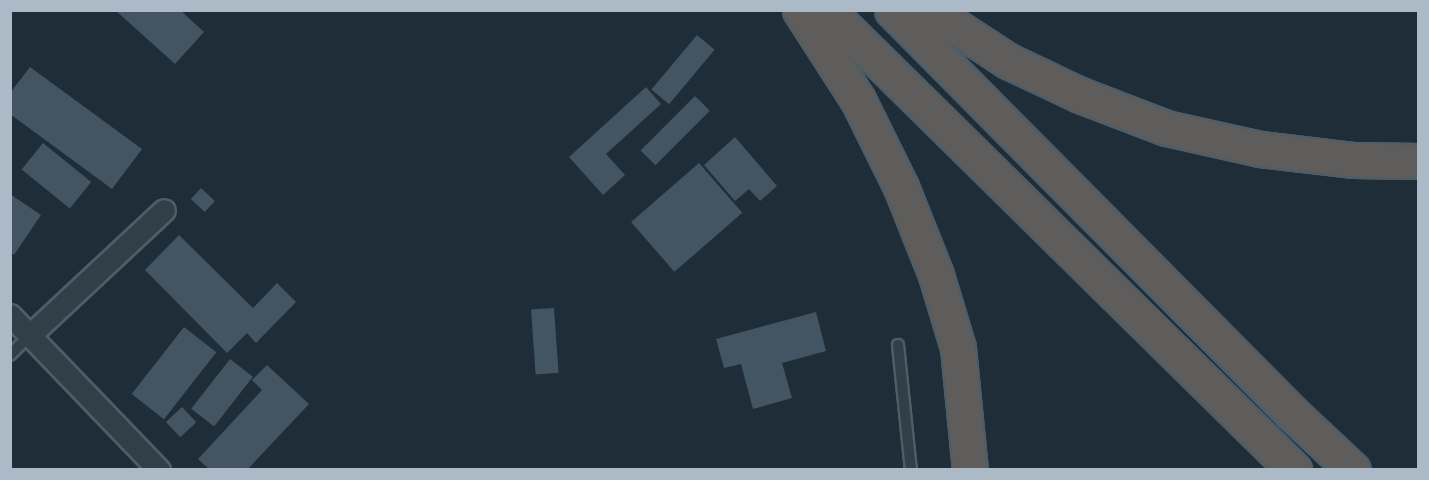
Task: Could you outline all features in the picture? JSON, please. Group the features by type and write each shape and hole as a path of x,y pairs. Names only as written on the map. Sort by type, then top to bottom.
{"highway":[{"path":"801,10 858,100 901,187 936,275 958,348 970,470"},
{"path":"827,10 1294,470"},
{"path":"892,10 1292,413 1353,470"},
{"path":"930,10 1008,61 1080,96 1166,128 1260,149 1354,160 1419,161"}],"street":[{"path":"30,335 164,210"},
{"path":"10,315 159,470"}],"lane":[{"path":"10,356 30,335"},
{"path":"898,345 911,470"}],"building":[{"path":"115,10 180,10 204,32 175,64"},
{"path":"697,35 715,50 669,104 651,89"},
{"path":"30,67 142,149 112,189 10,114 10,93"},
{"path":"646,87 661,104 606,154 625,175 603,195 569,157"},
{"path":"695,96 710,111 655,165 641,150"},
{"path":"735,137 777,186 760,201 749,189 735,201 704,165"},
{"path":"43,143 91,182 70,208 22,169"},
{"path":"699,163 742,213 674,272 631,222"},
{"path":"201,188 215,201 205,212 191,199"},
{"path":"10,194 41,215 14,255 10,252"},
{"path":"179,235 253,308 277,283 296,302 256,343 247,333 227,353 145,270"},
{"path":"554,308 559,373 536,374 531,310"},
{"path":"816,312 826,351 782,363 792,398 753,409 741,364 724,368 716,339"},
{"path":"184,327 216,352 164,419 132,394"},
{"path":"230,359 253,377 214,426 191,409"},
{"path":"267,365 309,404 247,470 210,470 198,459 262,390 252,380"},
{"path":"182,407 196,422 180,437 166,422"}]}
